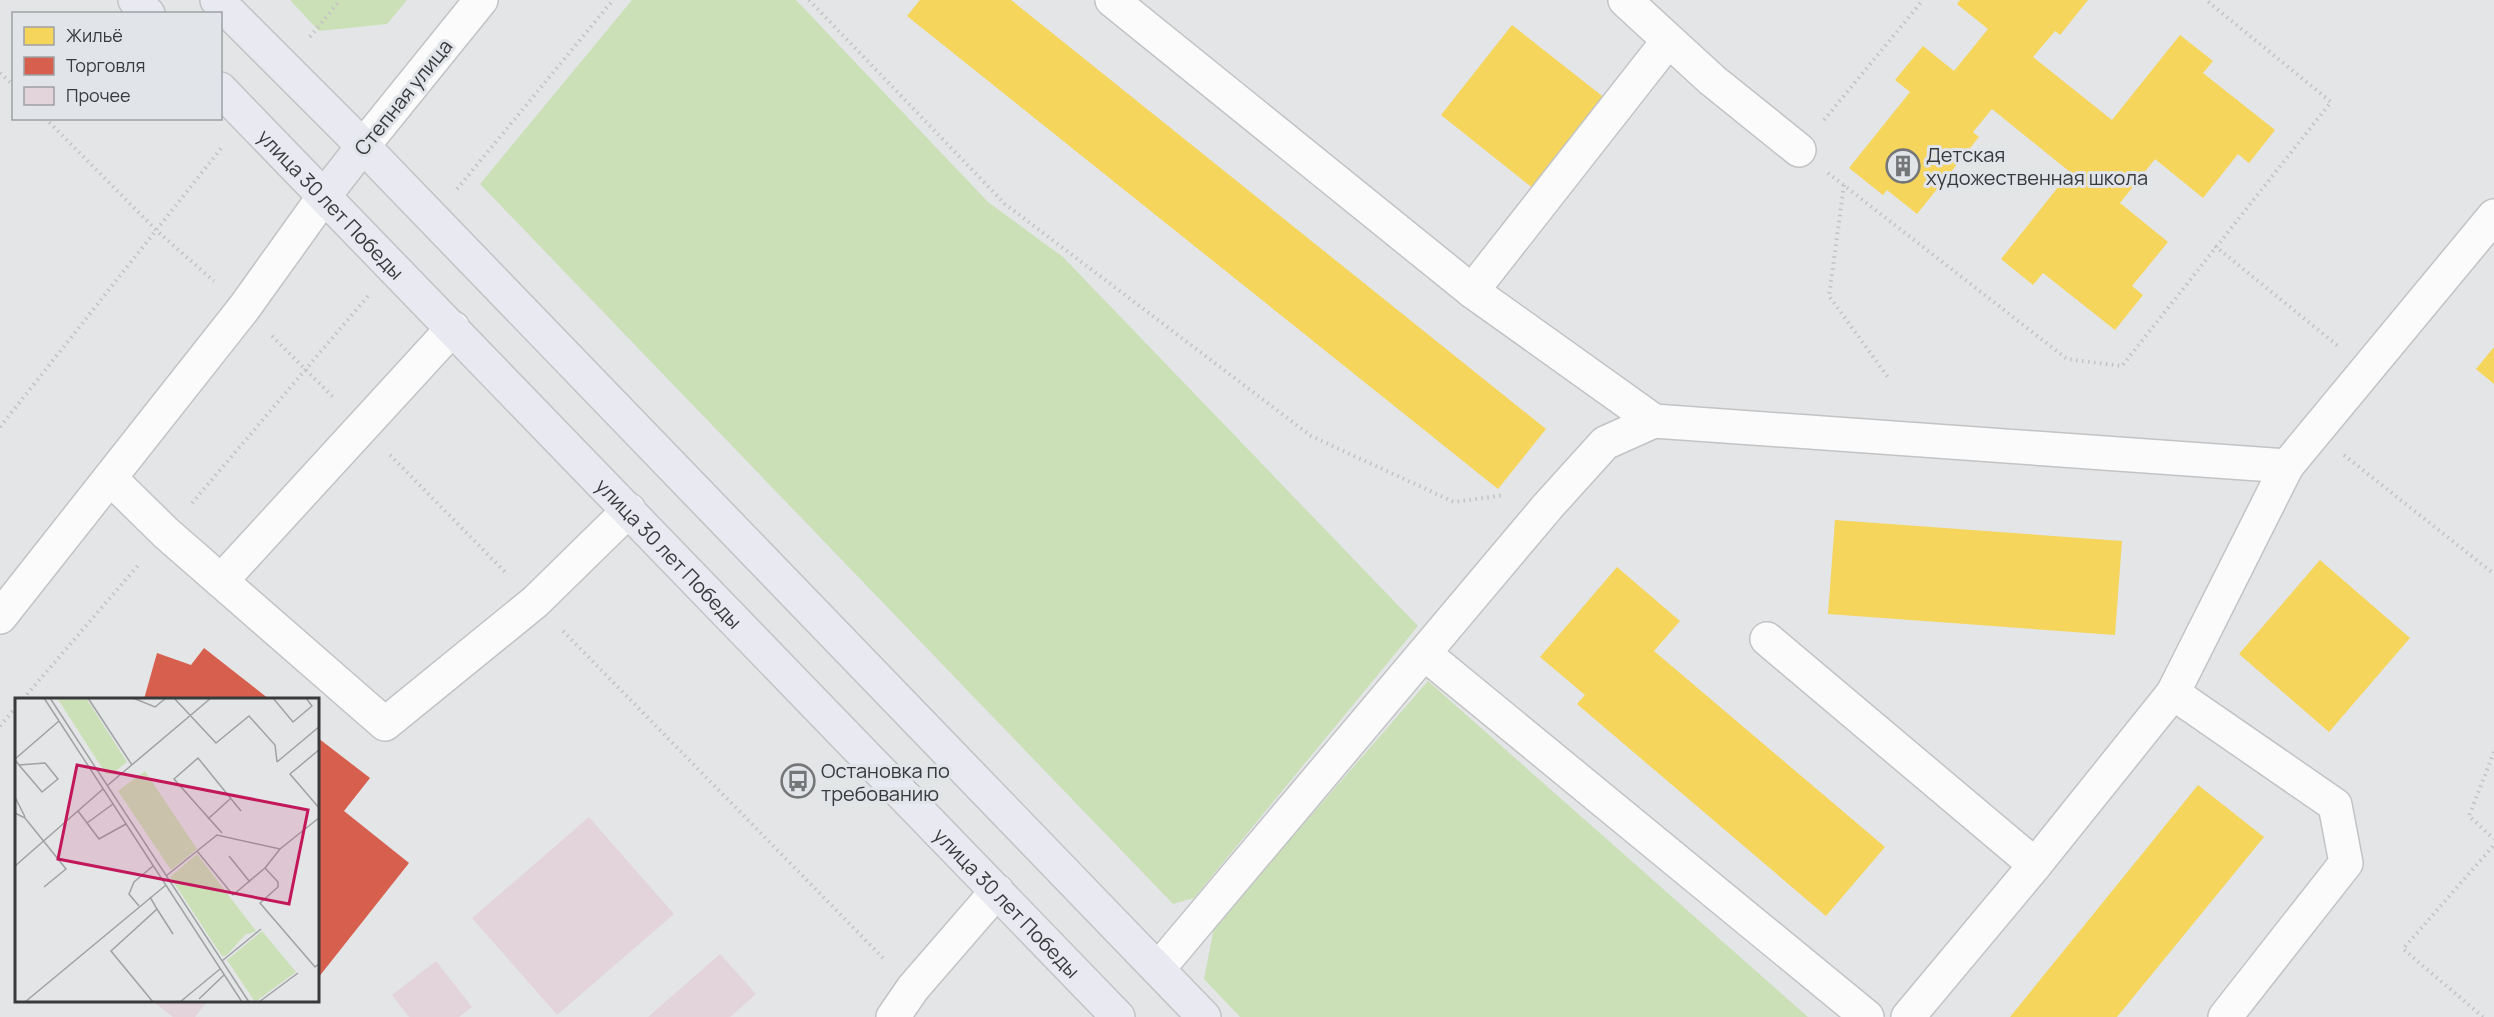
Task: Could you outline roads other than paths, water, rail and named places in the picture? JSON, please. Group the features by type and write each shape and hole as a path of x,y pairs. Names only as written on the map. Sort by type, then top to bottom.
{"main road":[{"path":"135,0 146,12"},
{"path":"217,0 433,218 1204,1017"},
{"name":"улица 30 лет Победы","path":"222,91 1118,1017"},
{"name":"Степная улица","path":"325,195 363,146"}],"street":[{"name":"Степная улица","path":"363,146 481,0"},
{"path":"1112,0 1472,291 1654,421"},
{"path":"1625,0 1668,41 1799,150"},
{"path":"1472,291 1668,41"},
{"path":"0,617 244,308 325,195"},
{"path":"1908,1017 2035,865 2172,693 2287,466 2494,216"},
{"path":"221,580 364,428 453,328"},
{"path":"1158,969 1605,443 1654,421 2287,466"},
{"path":"110,478 166,533 385,724 535,602 629,510"},
{"path":"1767,639 2035,865"},
{"path":"1425,654 1867,1017"},
{"path":"2172,693 2336,805 2346,863 2225,1017"},
{"path":"893,1017 913,988 997,891"}],"place":[{"name":"Детская художественная школа","path":"1903,166"},
{"name":"Остановка по требованию","path":"798,781"}]}
